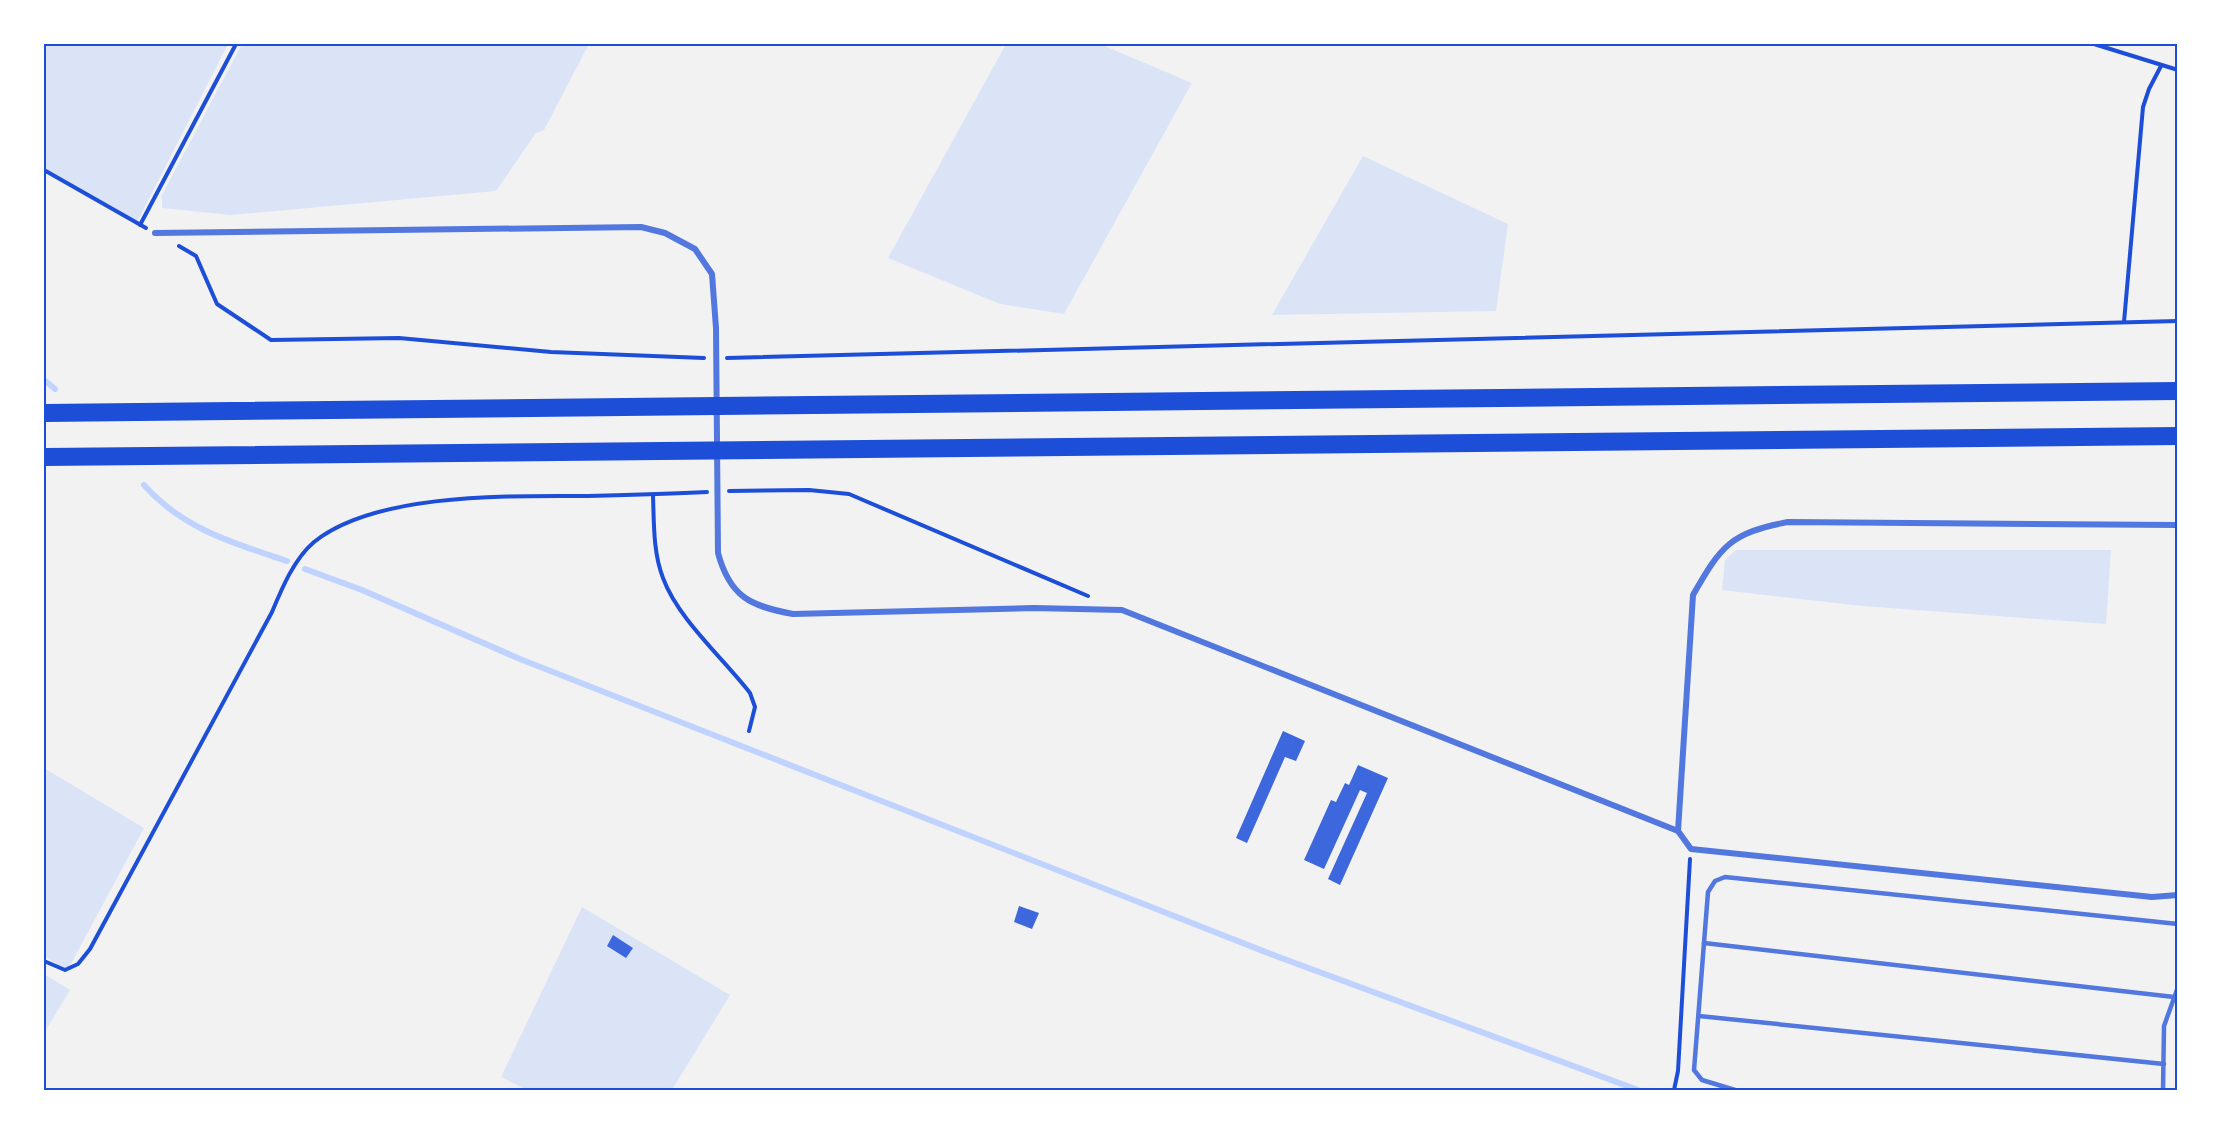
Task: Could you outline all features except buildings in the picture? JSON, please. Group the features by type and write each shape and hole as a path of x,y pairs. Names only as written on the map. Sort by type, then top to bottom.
{"highway":[{"path":"44,413 2178,391"},
{"path":"44,457 2178,436"}],"street":[{"path":"155,233 641,227 665,233 695,249 712,274 716,328 718,553 724,575 741,596 763,609 793,614 1034,608 1122,610 1678,831 1691,849 2140,896 2178,895"},
{"path":"1678,831 1693,595 1712,562 1733,540 1759,527 1788,522 2178,525"}],"lane":[{"path":"1736,1090 1702,1080 1694,1070 1708,892 1716,880 1725,877 2178,924"},
{"path":"1704,943 2174,997"},
{"path":"2163,1090 2164,1026 2178,987"},
{"path":"1699,1016 2164,1064"}],"path":[{"path":"140,225 236,44"},
{"path":"2094,44 2178,70"},
{"path":"2124,322 2143,107 2161,66"},
{"path":"44,170 196,256 217,304 271,340 399,338 551,352 708,358"},
{"path":"720,358 2178,321"},
{"path":"721,492 798,490 849,494 1089,596"},
{"path":"44,961 65,970 78,964 90,949 272,612 285,581 314,542 348,521 417,503 509,496 653,495 710,492"},
{"path":"653,495 654,539 663,579 686,618 750,693 755,706 749,731"},
{"path":"1674,1090 1678,1071 1691,849"}],"shaded area":[{"path":"44,44 228,44 136,224 44,168"},
{"path":"242,44 589,44 544,130 536,133 496,191 231,215 162,208 162,195"},
{"path":"1006,44 1100,44 1192,83 1064,314 1000,304 888,258"},
{"path":"1363,156 1508,224 1496,311 1272,315"},
{"path":"1736,550 2111,550 2106,624 1862,606 1722,590 1725,560"},
{"path":"44,768 144,828 67,971 44,956"},
{"path":"582,907 730,995 672,1090 527,1090 501,1077"},
{"path":"44,974 70,990 44,1033"}],"waterway":[{"path":"44,380 55,389"},
{"path":"144,485 159,500 192,524 228,541 287,561"},
{"path":"305,569 362,590 520,659 1276,956 1638,1090"}]}
